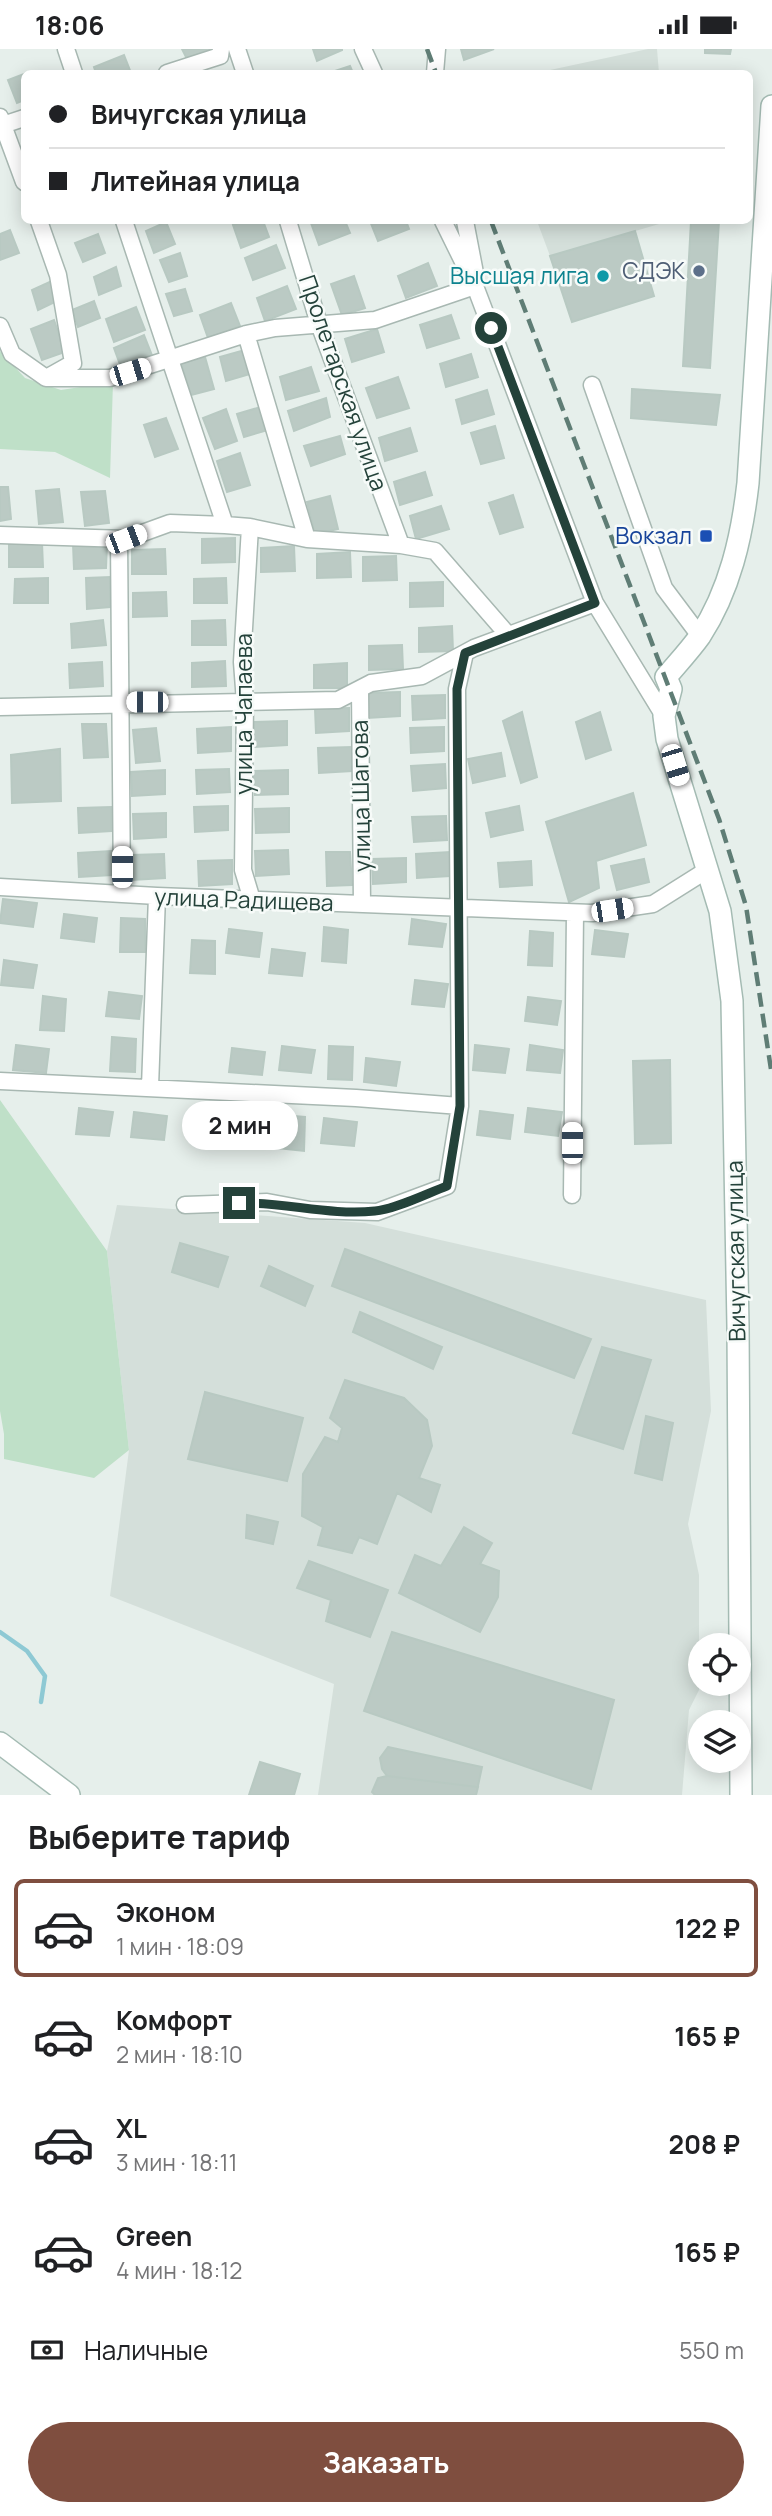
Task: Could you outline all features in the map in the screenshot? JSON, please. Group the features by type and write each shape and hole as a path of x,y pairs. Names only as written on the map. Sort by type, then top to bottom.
{"main road":[{"name":"Вичугская улица","path":"741,1795 738,1327 732,1001 720,911 667,739 664,716 671,689 666,677 699,636 718,602 736,552 748,483 772,106"},
{"path":"0,1742 69,1795"}],"street":[{"path":"66,49 73,70"},
{"path":"177,70 220,57 221,49"},
{"path":"237,49 244,70"},
{"path":"363,49 373,70"},
{"path":"435,70 437,49"},
{"path":"21,119 1,123 21,175"},
{"path":"39,224 58,275 73,363 46,378"},
{"path":"125,224 225,525"},
{"name":"Пролетарская улица","path":"289,224 319,324 401,545"},
{"name":"Вичугская улица","path":"444,224 475,286 595,603 664,716"},
{"path":"466,224 481,303"},
{"path":"0,326 12,354 46,378 110,378 246,334 275,328 375,320 475,286"},
{"path":"246,334 307,540"},
{"path":"592,385 664,588 699,636"},
{"path":"0,535 126,539 170,523 225,525 250,527 307,540 401,545 435,551 508,635"},
{"name":"улица Чапаева","path":"250,527 242,662 245,702 243,870 252,900"},
{"path":"119,539 122,894"},
{"path":"0,707 338,700 371,683 422,676 465,653 595,603"},
{"path":"185,1205 267,1202 310,1210 377,1212 447,1186 460,1106 453,908 457,689 465,653"},
{"name":"улица Шагова","path":"360,689 362,904"},
{"name":"улица Радищева","path":"0,887 157,896 592,913 653,904 707,870"},
{"path":"149,1087 157,896"},
{"path":"572,1195 575,913"},
{"path":"0,1081 356,1098 460,1106"}],"shaded area":[{"path":"648,49 657,49 659,70 550,70"},
{"path":"538,224 659,224 550,256"},
{"path":"117,1205 365,1223 706,1300 711,1411 688,1524 699,1575 699,1633 688,1633 688,1696 696,1696 688,1710 682,1795 318,1795 334,1684 110,1596 129,1450 107,1251"}],"green space":[{"path":"0,351 25,378 61,390 113,382 110,478 55,452 0,449"},
{"path":"0,1100 107,1251 129,1450 94,1478 4,1459 0,1411"}],"building":[{"path":"182,49 210,49 187,59"},
{"path":"313,49 342,49 342,50 317,61"},
{"path":"461,49 494,49 464,60"},
{"path":"705,49 731,49 730,54 705,53"},
{"path":"124,55 130,70 95,70 94,67"},
{"path":"21,75 21,101 17,103 8,80"},
{"path":"167,224 175,244 154,253 146,231"},
{"path":"264,224 269,237 241,248 233,225"},
{"path":"311,224 346,224 350,233 319,245"},
{"path":"371,224 407,224 409,229 378,241"},
{"path":"691,224 719,224 710,368 683,366"},
{"path":"10,230 19,253 0,260 0,234"},
{"name":"Высшая лига","path":"635,231 654,296 572,322 550,256"},
{"path":"98,234 105,253 83,262 75,243"},
{"path":"276,245 285,268 253,280 245,258"},
{"path":"180,253 187,276 169,282 160,260"},
{"path":"428,263 437,286 406,298 398,276"},
{"path":"116,267 121,286 99,295 94,277"},
{"path":"354,276 365,308 342,315 331,284"},
{"path":"52,281 57,301 38,310 32,290"},
{"path":"287,286 296,309 265,321 257,298"},
{"path":"185,289 192,311 174,316 166,294"},
{"path":"94,301 100,318 78,327 72,310"},
{"path":"231,303 240,326 208,338 200,315"},
{"path":"136,307 145,330 114,342 106,319"},
{"path":"451,315 459,338 427,348 420,325"},
{"path":"54,320 65,352 42,360 31,329"},
{"path":"377,329 384,352 352,362 345,339"},
{"path":"144,335 153,358 122,370 114,348"},
{"path":"245,350 253,373 226,381 220,357"},
{"path":"471,354 478,377 446,387 440,364"},
{"path":"205,357 214,389 191,395 181,363"},
{"path":"311,367 319,391 286,400 280,377"},
{"path":"398,377 409,408 377,418 366,388"},
{"path":"632,389 720,395 716,425 631,418"},
{"path":"487,390 494,414 462,424 456,400"},
{"path":"326,398 330,417 294,431 288,411"},
{"path":"264,406 271,429 244,437 237,414"},
{"path":"226,409 237,441 215,449 203,418"},
{"path":"166,418 178,449 155,457 144,425"},
{"path":"495,426 504,458 481,464 471,433"},
{"path":"410,428 417,451 385,461 379,438"},
{"path":"340,436 345,454 311,466 304,446"},
{"path":"240,453 250,485 227,492 217,461"},
{"path":"425,472 432,495 400,505 394,482"},
{"path":"0,487 8,487 11,519 0,521"},
{"path":"59,489 63,522 39,524 36,491"},
{"path":"105,491 109,523 85,526 81,492"},
{"path":"513,495 523,527 500,534 489,503"},
{"path":"330,496 338,529 315,534 307,502"},
{"path":"441,506 449,529 416,539 410,516"},
{"path":"235,538 235,562 202,563 202,539"},
{"path":"42,543 43,567 9,567 9,544"},
{"path":"73,544 107,544 106,568 74,569"},
{"path":"294,546 295,571 261,572 261,548"},
{"path":"165,549 166,574 132,574 132,550"},
{"path":"350,552 351,577 317,578 317,554"},
{"path":"396,556 397,580 363,581 363,557"},
{"path":"110,577 110,607 87,609 86,578"},
{"path":"48,578 48,603 14,603 15,579"},
{"path":"226,578 227,603 194,603 194,579"},
{"path":"443,582 443,606 410,607 410,583"},
{"path":"166,592 167,616 133,617 133,593"},
{"path":"103,620 106,645 72,648 71,624"},
{"path":"225,620 226,645 192,645 192,621"},
{"path":"452,626 453,651 419,652 419,628"},
{"path":"402,645 403,669 369,670 369,646"},
{"path":"225,661 226,686 192,687 192,663"},
{"path":"102,662 103,686 70,688 69,664"},
{"path":"347,663 347,688 314,688 314,665"},
{"path":"400,692 400,716 367,718 366,693"},
{"path":"445,695 445,718 413,720 412,696"},
{"path":"349,708 349,731 316,733 315,709"},
{"path":"522,712 537,777 521,783 503,721"},
{"path":"600,712 611,750 586,759 576,722"},
{"path":"287,721 287,745 254,747 254,722"},
{"path":"82,724 106,724 108,757 84,758"},
{"path":"231,727 231,751 198,753 197,729"},
{"path":"444,727 444,751 411,753 410,728"},
{"path":"156,728 160,761 136,763 133,730"},
{"path":"352,747 352,771 319,773 318,748"},
{"path":"60,749 61,801 12,803 11,755"},
{"path":"501,753 505,776 473,783 468,759"},
{"path":"445,764 446,788 413,791 411,766"},
{"path":"229,769 230,792 197,794 196,770"},
{"path":"165,770 165,794 132,796 131,772"},
{"path":"288,770 288,794 255,795 254,771"},
{"path":"633,793 646,845 596,861 599,888 569,902 546,822"},
{"path":"228,806 228,830 195,832 194,807"},
{"path":"519,806 523,830 491,837 486,813"},
{"path":"111,807 111,831 79,833 78,808"},
{"path":"289,808 289,832 256,833 255,809"},
{"path":"166,813 166,837 134,839 133,814"},
{"path":"446,816 447,840 414,842 412,817"},
{"path":"288,850 289,874 256,876 255,851"},
{"path":"111,851 112,875 79,877 78,853"},
{"path":"326,852 350,852 352,885 327,886"},
{"path":"450,852 450,876 417,878 416,854"},
{"path":"164,854 165,878 132,880 131,855"},
{"path":"406,858 406,882 373,884 372,859"},
{"path":"644,859 649,882 617,890 611,866"},
{"path":"232,860 232,884 199,886 198,861"},
{"path":"531,861 532,885 500,887 498,863"},
{"path":"3,899 37,903 33,927 0,923"},
{"path":"64,914 97,918 94,942 61,938"},
{"path":"121,918 145,919 145,952 120,952"},
{"path":"412,919 446,924 442,947 409,944"},
{"path":"324,927 348,930 346,963 322,961"},
{"path":"229,929 262,933 259,957 226,953"},
{"path":"595,930 628,934 624,957 592,954"},
{"path":"530,931 553,933 552,966 528,965"},
{"path":"192,940 215,941 215,974 190,973"},
{"path":"272,949 305,953 302,976 269,973"},
{"path":"4,960 37,965 33,988 1,985"},
{"path":"415,980 448,984 444,1007 412,1004"},
{"path":"109,992 142,996 139,1019 106,1016"},
{"path":"43,996 66,999 64,1031 40,1030"},
{"path":"528,997 561,1001 557,1025 525,1021"},
{"path":"112,1037 136,1039 135,1072 110,1071"},
{"path":"16,1045 49,1049 46,1073 13,1070"},
{"path":"475,1045 509,1049 505,1073 473,1070"},
{"path":"530,1045 563,1050 560,1073 527,1070"},
{"path":"282,1046 315,1050 311,1073 279,1070"},
{"path":"329,1046 353,1047 352,1080 328,1079"},
{"path":"232,1048 265,1052 262,1075 229,1072"},
{"path":"366,1058 400,1062 396,1086 364,1082"},
{"path":"670,1060 671,1143 635,1144 633,1061"},
{"path":"195,1107 219,1111 216,1144 190,1140"},
{"path":"241,1107 265,1111 262,1144 237,1141"},
{"path":"79,1108 113,1112 109,1136 76,1134"},
{"path":"528,1108 562,1112 558,1136 525,1132"},
{"path":"480,1111 513,1115 510,1139 477,1135"},
{"path":"134,1112 167,1116 164,1140 131,1137"},
{"path":"281,1115 305,1117 304,1151 278,1148"},
{"path":"324,1118 357,1122 354,1146 321,1143"},
{"path":"180,1243 228,1257 218,1287 172,1272"},
{"path":"345,1249 591,1339 574,1378 332,1286"},
{"path":"269,1266 313,1286 305,1306 261,1286"},
{"path":"360,1312 442,1347 433,1369 353,1332"},
{"path":"602,1347 651,1360 623,1449 573,1433"},
{"path":"345,1380 404,1398 427,1420 432,1446 419,1478 440,1485 431,1512 397,1493 377,1544 359,1537 352,1553 318,1545 323,1527 302,1516 303,1474 325,1437 338,1442 342,1428 330,1418"},
{"path":"205,1392 303,1418 287,1481 188,1459"},
{"path":"646,1416 673,1423 662,1480 635,1473"},
{"path":"247,1515 278,1522 273,1544 246,1538"},
{"path":"464,1527 492,1543 480,1564 499,1571 498,1597 480,1632 399,1593 415,1555 441,1566"},
{"path":"309,1561 388,1590 370,1637 326,1621 331,1600 297,1588"},
{"path":"392,1632 614,1700 591,1789 364,1711"},
{"path":"388,1747 482,1767 476,1795 375,1795 372,1792 378,1778 387,1776 382,1769 380,1758"},
{"path":"260,1762 300,1774 294,1795 249,1795"},
{"path":"387,1776 478,1787 476,1795 375,1795 372,1792 378,1778"}],"waterway":[{"path":"0,1632 27,1651 45,1676 41,1702"}],"railway":[{"path":"427,49 435,70"},
{"path":"492,224 719,819 746,906 772,1076"}],"place":[{"name":"СДЭК","path":"699,271"},
{"name":"Высшая лига","path":"603,276"},
{"name":"Вокзал","path":"706,536"}],"route":[{"path":"239,1203 267,1202 310,1210 377,1212 447,1186 460,1106 457,689 465,653 595,603 491,328"}]}
